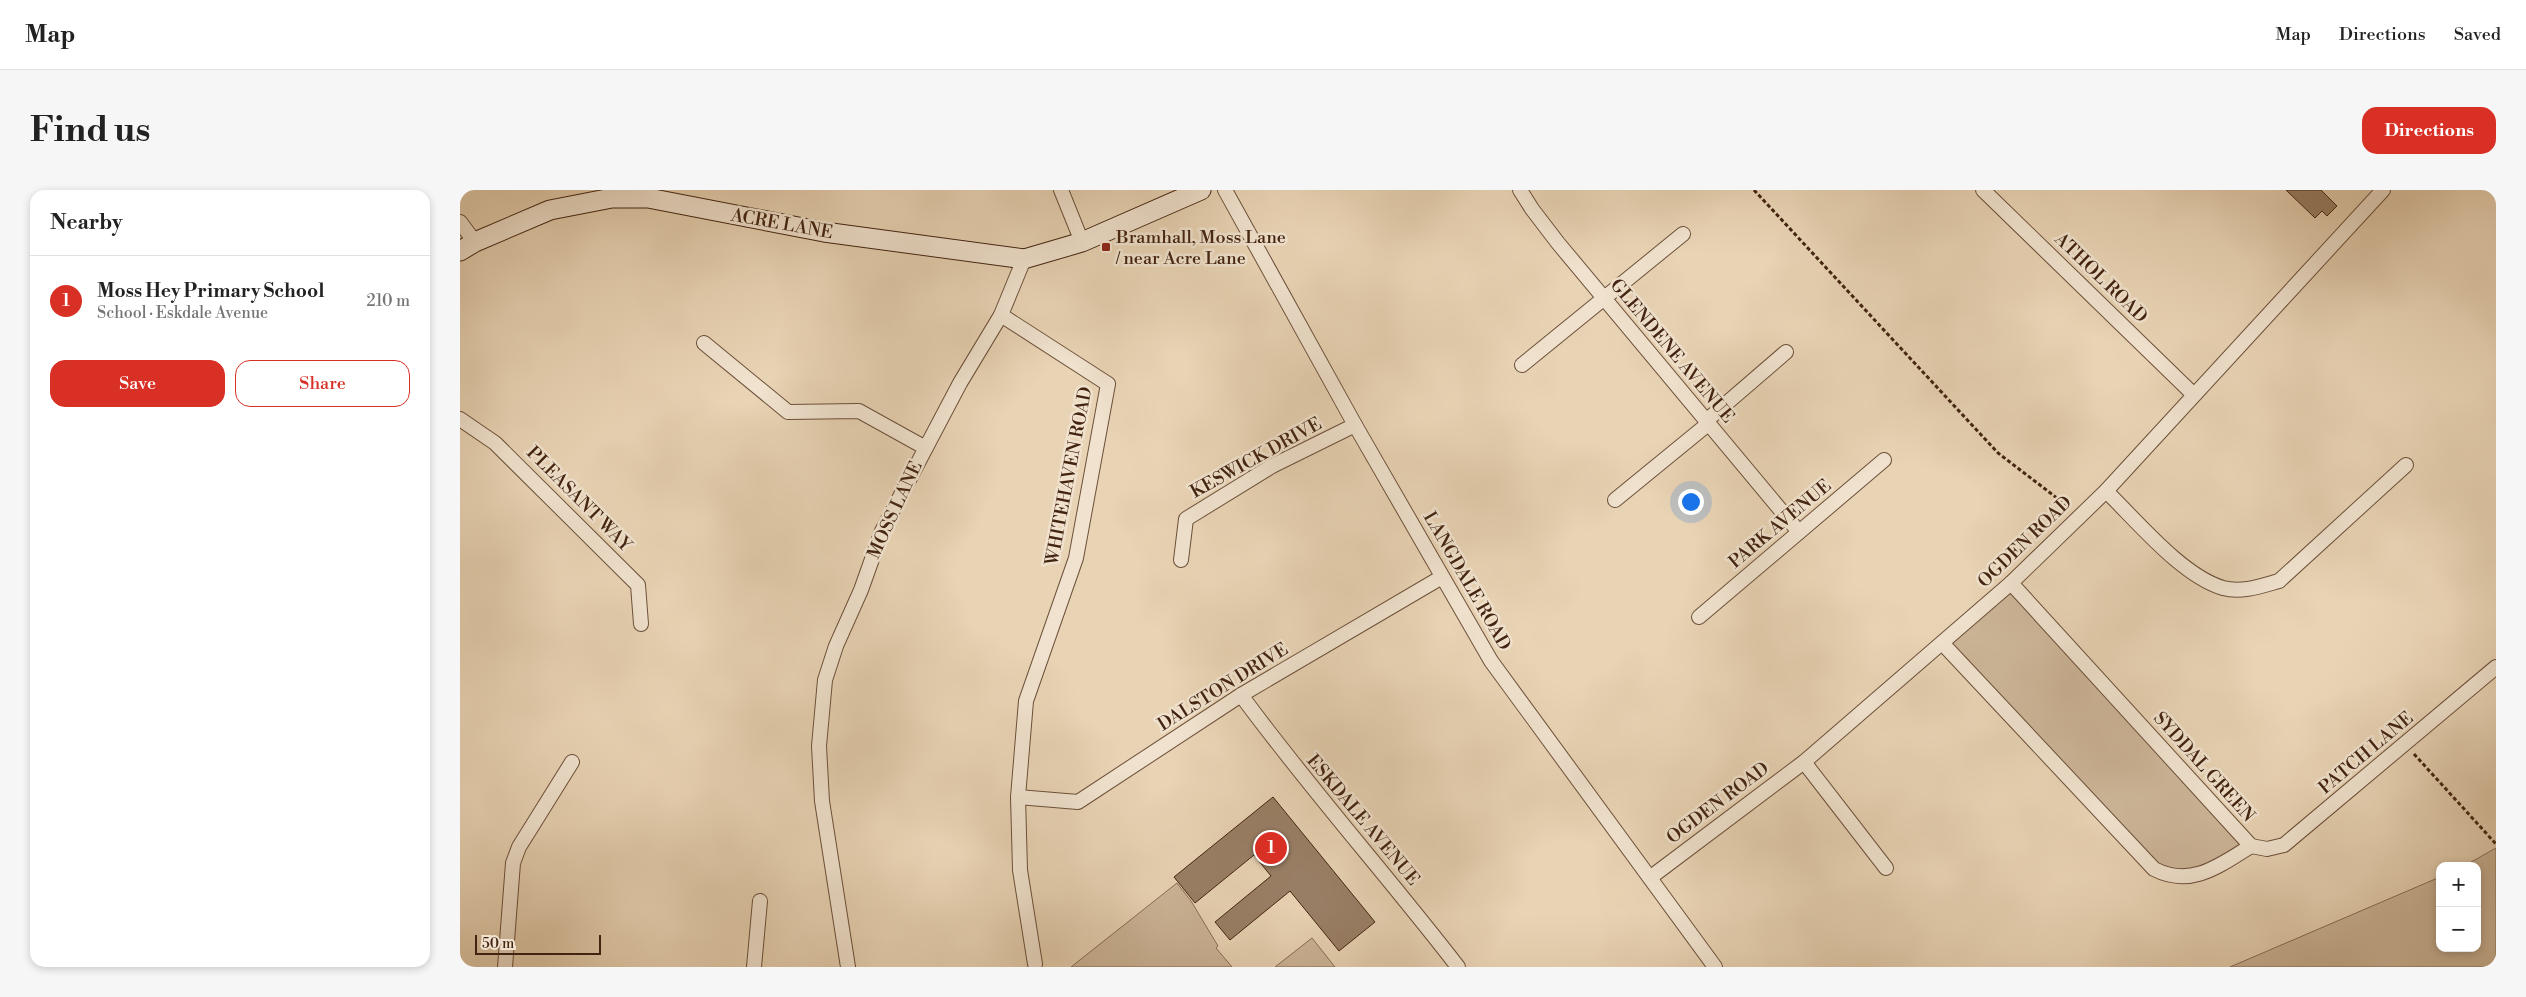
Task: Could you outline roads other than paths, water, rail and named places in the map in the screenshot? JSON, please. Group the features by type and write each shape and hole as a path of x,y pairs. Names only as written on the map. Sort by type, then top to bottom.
{"main road":[{"path":"1024,259 1082,242 1201,190"},
{"name":"ACRE LANE","path":"467,247 550,210 612,198 648,198 824,232 1024,259"}],"street":[{"path":"1061,190 1082,242"},
{"name":"LANGDALE ROAD","path":"1225,190 1355,425 1491,661 1651,877 1715,967"},
{"name":"GLENDENE AVENUE","path":"1520,190 1532,209 1604,297 1800,532"},
{"name":"ATHOL ROAD","path":"1983,190 2193,394"},
{"name":"OGDEN ROAD","path":"1651,877 1804,762 1943,644 2011,583 2106,491 2193,394 2384,190"},
{"path":"460,222 467,247"},
{"path":"1522,365 1683,234"},
{"name":"MOSS LANE","path":"848,967 822,801 819,746 825,680 836,646 861,590 882,531 924,448 1001,315 1024,259"},
{"name":"WHITEHAVEN ROAD","path":"1001,315 1108,384 1076,558 1026,701 1018,797 1020,870 1035,964"},
{"path":"704,343 788,412 859,411 924,448"},
{"path":"1615,500 1786,352"},
{"name":"PLEASANT WAY","path":"460,419 495,443 638,585 641,624"},
{"name":"KESWICK DRIVE","path":"1181,560 1186,519 1272,466 1355,425"},
{"name":"PARK AVENUE","path":"1699,617 1884,460"},
{"path":"2106,491 2180,563 2197,576 2224,588 2252,590 2279,581 2406,465"},
{"name":"DALSTON DRIVE","path":"1018,797 1078,802 1241,695 1442,577"},
{"name":"SYDDAL GREEN","path":"1943,644 2154,869 2168,877 2185,878 2223,864 2251,846 2011,583"},
{"name":"PATCH LANE","path":"2251,846 2267,849 2284,845 2496,666"},
{"name":"ESKDALE AVENUE","path":"1241,695 1288,760 1418,915 1458,967"},
{"path":"506,967 513,863 519,847 572,762"},
{"path":"1804,762 1886,868"},
{"path":"754,967 760,901"}],"place":[{"name":"Bramhall, Moss Lane / near Acre Lane","path":"1106,247"},
{"name":"Moss Hey Primary School","path":"1271,848"}]}
